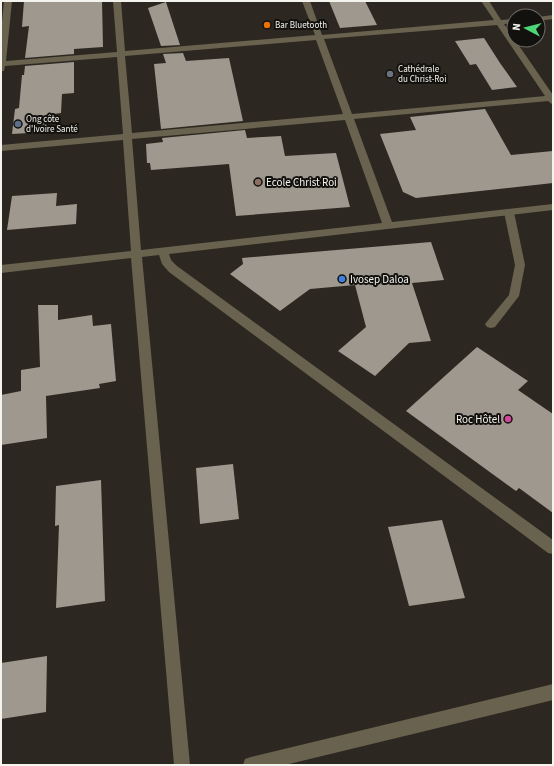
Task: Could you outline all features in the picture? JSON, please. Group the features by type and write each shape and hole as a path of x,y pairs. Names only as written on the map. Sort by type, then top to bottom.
{"street":[{"path":"8,1 1,65 506,22"},
{"path":"117,1 136,253 182,765"},
{"path":"306,1 388,226"},
{"path":"1,148 552,99 485,1"},
{"path":"1,269 553,207"},
{"path":"491,324 514,296 520,265 509,212"},
{"path":"163,250 166,261 173,269 553,548"},
{"path":"251,765 553,692"}],"building":[{"path":"24,1 102,1 103,47 74,49 74,54 25,58 29,26 22,27"},
{"path":"329,1 365,1 377,25 340,28"},
{"path":"166,2 180,45 161,46 148,8"},
{"path":"484,38 517,87 492,90 476,64 470,65 455,41"},
{"path":"183,53 186,61 229,58 243,121 161,129 154,64 166,63 163,54"},
{"path":"74,62 74,93 62,94 61,113 46,115 45,132 12,134 15,109 19,108 22,75 24,75 25,66"},
{"path":"485,109 511,155 553,151 553,183 416,198 403,192 380,134 416,130 410,117"},
{"path":"245,130 247,138 281,136 285,156 336,153 350,207 236,216 229,164 151,170 150,163 147,163 146,144 163,142 162,138"},
{"path":"57,193 56,206 77,204 76,224 7,230 12,196"},
{"path":"431,242 444,280 412,283 431,341 409,343 375,376 338,351 366,327 355,285 310,289 280,311 230,274 243,264 242,258"},
{"path":"38,305 58,305 58,320 92,315 93,326 111,324 116,381 99,384 100,388 46,396 47,438 1,445 1,395 21,391 21,370 40,367"},
{"path":"477,347 528,381 518,390 553,414 553,513 519,488 516,491 406,411"},
{"path":"233,464 239,519 200,524 196,468"},
{"path":"101,480 105,601 56,608 59,525 55,526 56,486"},
{"path":"442,520 465,598 409,606 388,527"},
{"path":"47,656 46,712 1,719 1,663"}],"place":[{"name":"Bar Bluetooth","path":"267,25"},
{"name":"Cathédrale du Christ-Roi","path":"390,74"},
{"name":"Ong côte d'Ivoire Santé","path":"18,124"},
{"name":"Ecole Christ Roi","path":"258,182"},
{"name":"Ivosep Daloa","path":"342,279"},
{"name":"Roc Hôtel","path":"508,419"}]}
